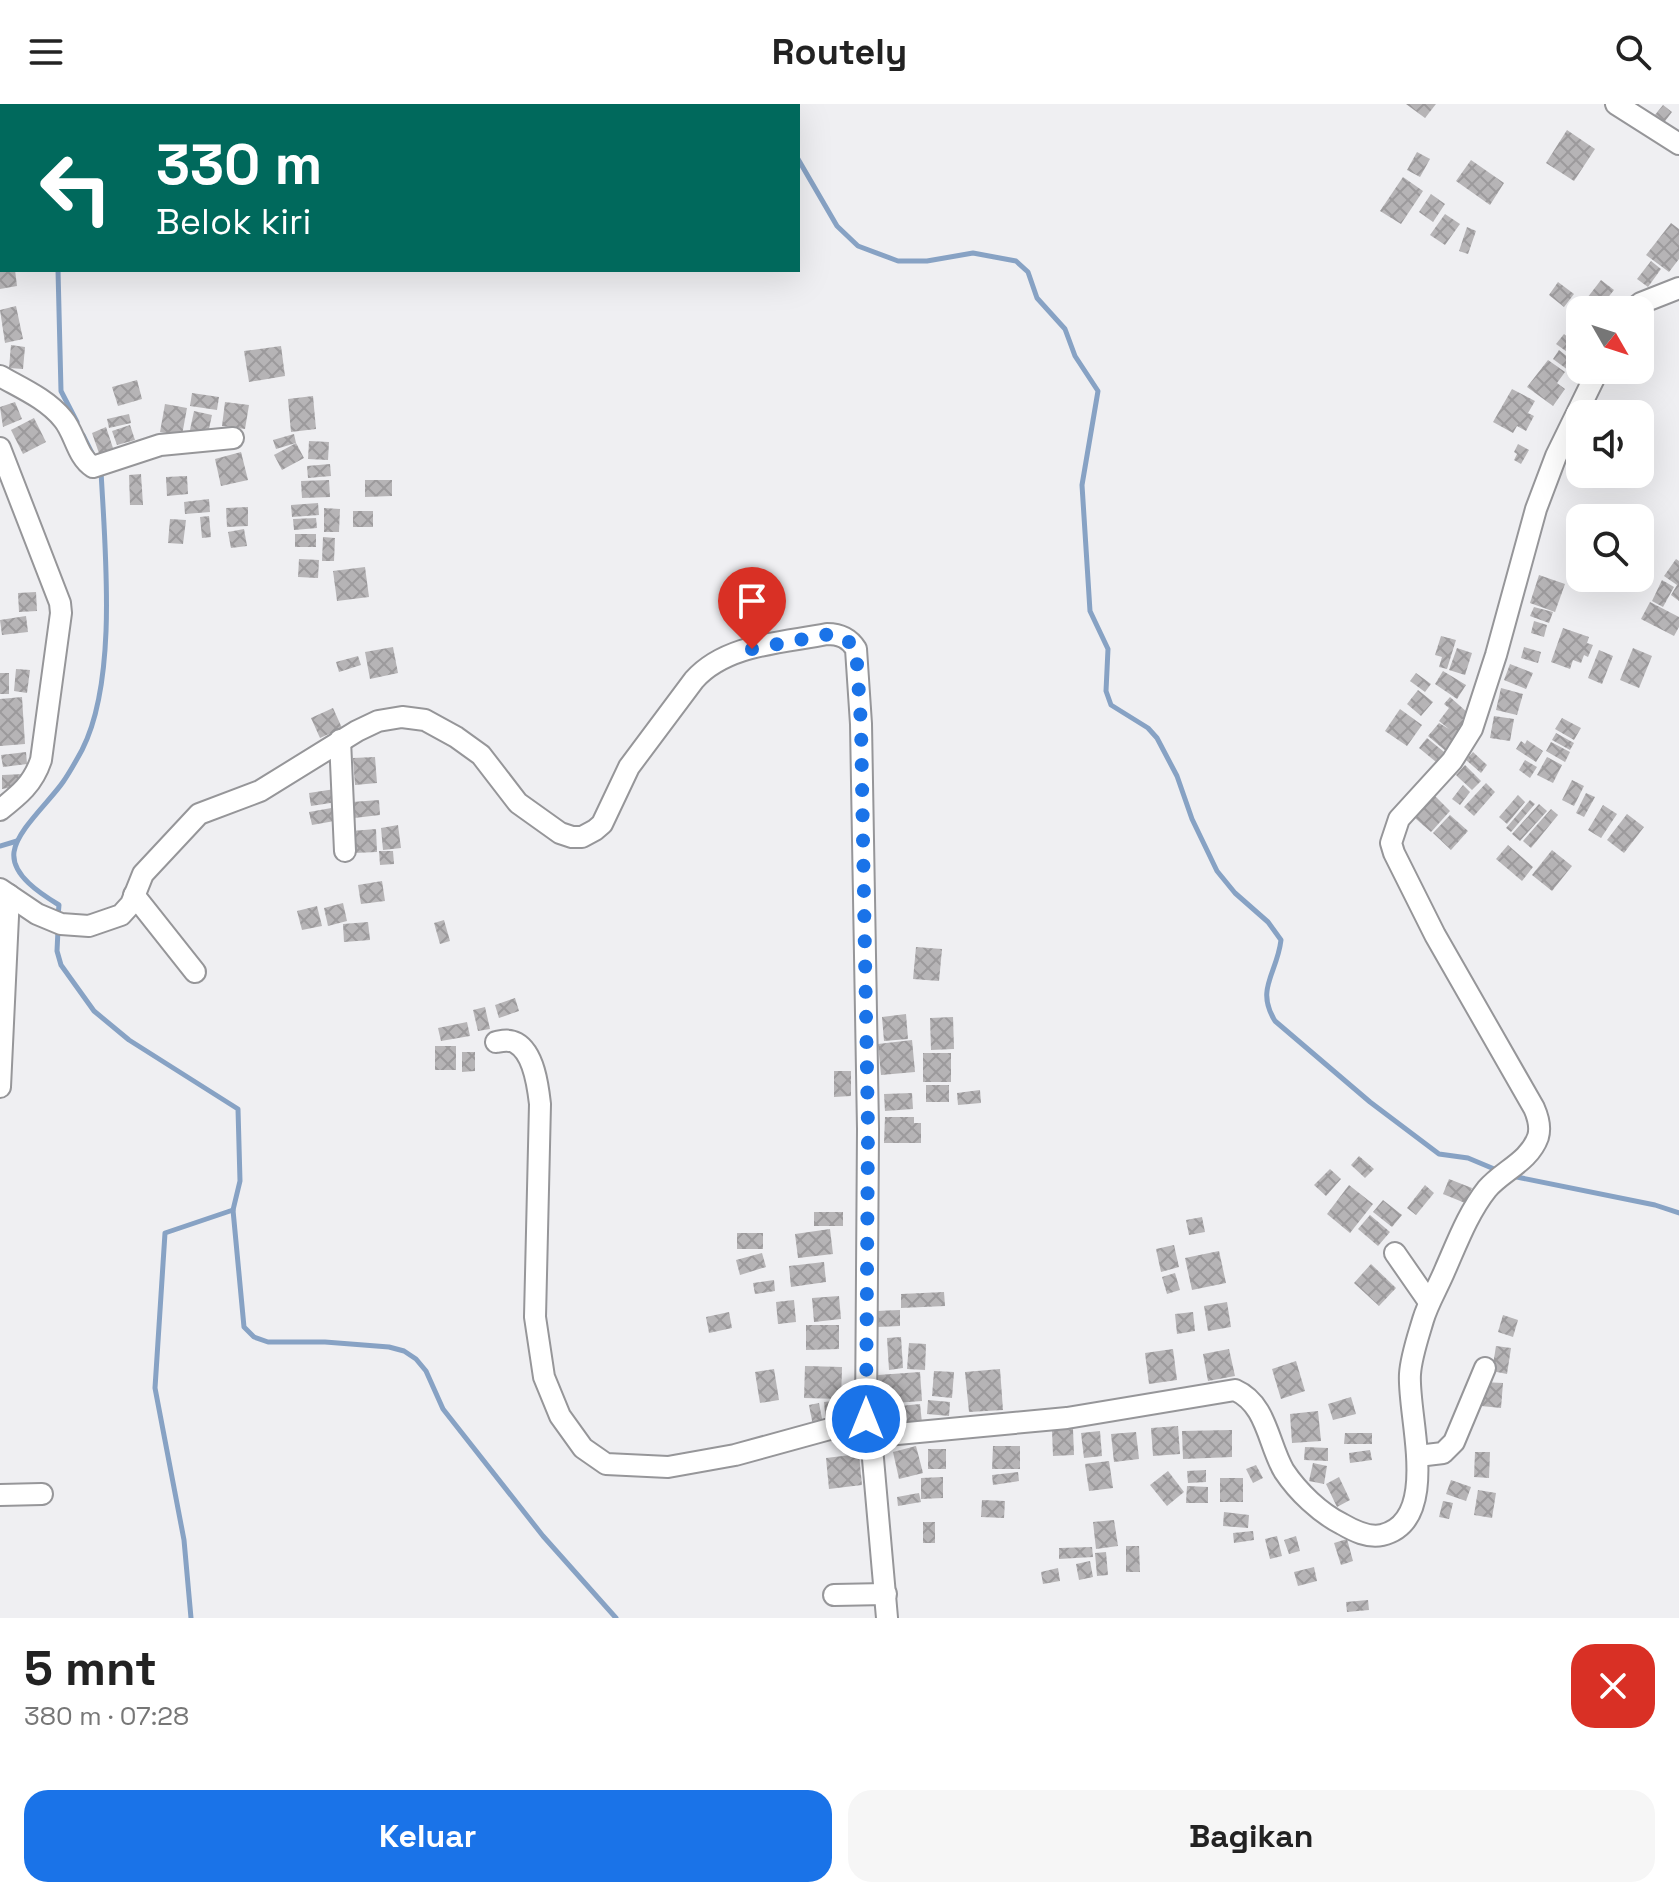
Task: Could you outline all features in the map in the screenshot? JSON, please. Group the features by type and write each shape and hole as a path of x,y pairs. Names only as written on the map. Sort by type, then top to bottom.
{"street":[{"path":"1616,104 1679,144"},
{"path":"1654,298 1679,288"},
{"path":"0,376 57,412 66,422 86,462 95,467 160,445 233,438"},
{"path":"496,1042 512,1041 522,1048 531,1064 538,1088 535,1317 544,1377 560,1416 583,1448 606,1464 668,1467 869,1428 1067,1418 1235,1390 1257,1407 1279,1461 1293,1483 1328,1516 1350,1529 1371,1536 1392,1531 1410,1512 1418,1480 1410,1372 1429,1302 1479,1201 1489,1187 1531,1149 1538,1136 1539,1123 1496,1039 1435,935 1394,853 1392,835 1399,819 1452,761 1472,729 1536,509 1556,456 1591,384"},
{"path":"0,448 59,599 61,613 41,760 26,788 0,810"},
{"path":"4,892 61,924 89,926 124,913 144,873 199,814 260,791 340,740 378,721 409,717 432,723 481,755 525,809 560,833 582,837 602,824 629,767 706,668 733,654 827,634 844,637 854,647 859,670 868,1129 869,1428 887,1618"},
{"path":"340,740 345,851"},
{"path":"0,1087 4,892"},
{"path":"134,895 195,972"},
{"path":"1395,1253 1429,1302"},
{"path":"1418,1456 1443,1453 1454,1442 1485,1368"},
{"path":"0,1495 42,1494"},
{"path":"834,1595 886,1594"}],"building":[{"path":"1406,104 1436,104 1425,118"},
{"path":"1663,105 1672,112 1659,129 1650,121"},
{"path":"1567,130 1595,149 1574,181 1546,163"},
{"path":"1417,152 1430,159 1420,177 1407,170"},
{"path":"1471,160 1504,183 1490,205 1456,181"},
{"path":"1403,177 1423,191 1401,224 1380,211"},
{"path":"1431,194 1445,204 1433,222 1419,212"},
{"path":"1445,214 1460,224 1445,245 1430,235"},
{"path":"1671,223 1679,229 1679,259 1669,272 1646,255"},
{"path":"1467,227 1476,231 1468,254 1459,251"},
{"path":"1651,261 1661,269 1648,287 1637,279"},
{"path":"0,272 15,272 17,286 0,289"},
{"path":"1601,280 1614,290 1609,296 1589,296"},
{"path":"1558,282 1574,294 1566,296 1564,307 1549,295"},
{"path":"16,306 23,339 5,343 0,310"},
{"path":"1564,334 1566,336 1566,351 1556,344"},
{"path":"11,345 25,347 23,369 9,368"},
{"path":"281,346 285,376 249,382 244,351"},
{"path":"1559,350 1566,356 1566,369 1553,359"},
{"path":"1548,360 1565,372 1557,383 1565,389 1553,406 1527,387"},
{"path":"137,380 142,399 118,406 112,387"},
{"path":"1512,389 1535,401 1528,413 1534,416 1526,431 1517,426 1513,433 1493,422"},
{"path":"192,393 219,397 217,410 190,406"},
{"path":"313,396 316,429 291,432 288,399"},
{"path":"15,402 22,419 3,427 0,407"},
{"path":"225,402 249,405 245,429 222,426"},
{"path":"165,404 187,408 182,435 160,432"},
{"path":"194,411 212,415 208,433 190,430"},
{"path":"129,414 131,423 109,428 107,419"},
{"path":"34,418 46,442 23,454 11,430"},
{"path":"130,425 135,440 117,445 112,431"},
{"path":"106,427 115,454 101,459 92,433"},
{"path":"294,434 296,443 276,449 273,440"},
{"path":"309,441 329,442 328,460 308,459"},
{"path":"296,443 304,458 282,470 274,455"},
{"path":"1518,444 1529,450 1521,464 1514,460"},
{"path":"241,452 248,480 221,486 215,459"},
{"path":"330,464 331,476 308,478 307,466"},
{"path":"141,474 143,505 130,505 129,475"},
{"path":"187,476 188,494 167,496 166,477"},
{"path":"329,480 330,497 302,498 301,481"},
{"path":"365,480 392,480 392,496 365,497"},
{"path":"209,499 210,512 185,514 184,502"},
{"path":"318,503 319,515 292,517 291,505"},
{"path":"248,507 248,526 227,527 226,508"},
{"path":"324,508 340,509 339,532 324,532"},
{"path":"353,511 373,511 373,527 353,527"},
{"path":"209,516 211,537 202,538 200,517"},
{"path":"316,518 317,528 294,530 293,519"},
{"path":"170,519 186,520 183,544 168,543"},
{"path":"244,529 247,546 231,548 228,532"},
{"path":"295,534 316,534 316,547 295,547"},
{"path":"323,537 335,538 334,561 322,561"},
{"path":"299,559 319,560 318,578 298,577"},
{"path":"1676,559 1679,561 1679,601 1671,595 1677,585 1664,576"},
{"path":"365,567 369,597 337,601 333,571"},
{"path":"1539,575 1565,584 1555,612 1530,603"},
{"path":"1662,580 1674,587 1663,607 1652,601"},
{"path":"36,592 37,611 19,612 18,593"},
{"path":"1650,602 1679,617 1679,627 1674,636 1641,619"},
{"path":"1534,607 1553,612 1549,623 1530,616"},
{"path":"26,616 28,632 2,635 0,620"},
{"path":"1534,621 1547,625 1544,637 1531,633"},
{"path":"1563,628 1589,637 1587,643 1593,645 1588,657 1584,655 1581,663 1573,660 1570,669 1551,662"},
{"path":"1441,636 1456,640 1447,669 1439,667 1442,657 1435,655"},
{"path":"393,647 398,673 370,679 365,652"},
{"path":"1524,647 1541,652 1538,663 1521,658"},
{"path":"1457,648 1472,653 1465,675 1449,670"},
{"path":"1633,648 1652,656 1639,688 1620,680"},
{"path":"1599,650 1613,656 1602,684 1588,678"},
{"path":"358,656 361,665 339,672 336,662"},
{"path":"1510,664 1533,673 1526,689 1504,680"},
{"path":"16,669 30,670 27,693 14,691"},
{"path":"1443,671 1466,685 1457,699 1435,684"},
{"path":"0,673 9,673 9,694 0,694"},
{"path":"1416,673 1431,684 1425,692 1410,681"},
{"path":"1501,688 1523,694 1517,715 1496,710"},
{"path":"1418,690 1433,702 1421,716 1407,704"},
{"path":"22,697 25,744 0,746 0,699"},
{"path":"1450,697 1468,713 1462,720 1467,724 1447,752 1428,736 1439,723 1449,729 1439,721 1449,708 1444,704"},
{"path":"333,708 342,728 320,738 311,718"},
{"path":"1400,709 1422,725 1407,746 1385,731"},
{"path":"1494,716 1514,719 1510,741 1490,738"},
{"path":"1562,718 1581,728 1574,740 1555,729"},
{"path":"1556,733 1574,743 1570,750 1552,740"},
{"path":"1427,738 1449,756 1441,766 1419,748"},
{"path":"1527,740 1543,751 1536,762 1516,749 1521,741 1525,744"},
{"path":"1551,742 1570,752 1565,762 1546,751"},
{"path":"26,752 27,764 3,767 1,755"},
{"path":"1473,752 1487,765 1481,773 1466,760"},
{"path":"375,757 377,783 355,785 353,758"},
{"path":"1547,757 1562,765 1553,783 1537,775"},
{"path":"1525,760 1537,767 1530,778 1519,770"},
{"path":"1465,765 1481,781 1472,790 1456,775"},
{"path":"25,774 19,786 2,789 2,775"},
{"path":"1572,780 1584,786 1574,806 1562,800"},
{"path":"1486,783 1495,792 1474,816 1464,807"},
{"path":"1463,785 1470,792 1460,805 1452,799"},
{"path":"335,789 337,802 311,806 309,793"},
{"path":"1586,793 1595,797 1584,817 1576,813"},
{"path":"1518,795 1525,802 1507,824 1499,817"},
{"path":"1435,796 1450,811 1431,832 1415,818"},
{"path":"379,800 380,815 354,818 352,802"},
{"path":"1530,800 1535,804 1511,832 1506,828"},
{"path":"1539,804 1547,811 1520,841 1512,834"},
{"path":"1603,805 1617,814 1601,838 1588,830"},
{"path":"337,807 340,820 312,825 309,812"},
{"path":"1551,809 1558,815 1531,848 1523,841"},
{"path":"1627,814 1644,827 1624,853 1607,840"},
{"path":"1450,815 1468,831 1451,850 1433,833"},
{"path":"398,825 401,848 383,850 381,828"},
{"path":"376,829 377,852 354,853 352,831"},
{"path":"1508,845 1533,867 1522,881 1496,859"},
{"path":"1552,850 1572,866 1552,891 1532,875"},
{"path":"379,851 393,851 394,864 380,865"},
{"path":"382,881 385,901 361,904 358,885"},
{"path":"343,903 347,921 328,926 324,908"},
{"path":"317,906 322,926 302,930 297,911"},
{"path":"444,920 450,941 440,944 434,923"},
{"path":"368,922 370,940 344,942 343,924"},
{"path":"916,947 942,949 939,981 913,979"},
{"path":"515,998 519,1011 499,1018 495,1005"},
{"path":"485,1007 490,1029 478,1031 473,1010"},
{"path":"906,1014 908,1039 884,1041 882,1017"},
{"path":"953,1017 954,1049 931,1050 930,1018"},
{"path":"467,1022 470,1036 441,1041 438,1028"},
{"path":"912,1040 915,1072 881,1075 878,1044"},
{"path":"435,1046 456,1046 456,1070 435,1070"},
{"path":"462,1052 475,1052 475,1071 462,1072"},
{"path":"923,1053 951,1053 951,1082 923,1082"},
{"path":"834,1071 851,1071 851,1096 834,1097"},
{"path":"926,1085 949,1085 949,1102 926,1102"},
{"path":"980,1090 981,1103 958,1105 957,1093"},
{"path":"912,1093 913,1109 885,1111 884,1094"},
{"path":"885,1117 914,1117 914,1123 921,1123 921,1143 884,1143"},
{"path":"1359,1156 1374,1169 1365,1178 1351,1165"},
{"path":"1330,1169 1341,1179 1326,1196 1314,1185"},
{"path":"1449,1179 1472,1188 1465,1203 1443,1194"},
{"path":"1349,1185 1373,1204 1350,1233 1327,1214"},
{"path":"1425,1185 1434,1193 1416,1215 1407,1208"},
{"path":"1383,1200 1402,1215 1392,1227 1373,1212"},
{"path":"814,1212 843,1212 843,1226 814,1226"},
{"path":"1370,1215 1390,1232 1378,1246 1358,1229"},
{"path":"1202,1217 1205,1232 1189,1235 1186,1220"},
{"path":"830,1229 833,1254 798,1258 795,1234"},
{"path":"737,1233 763,1233 763,1249 737,1249"},
{"path":"1174,1245 1179,1267 1161,1272 1156,1249"},
{"path":"1219,1251 1226,1283 1192,1290 1185,1258"},
{"path":"762,1253 766,1267 740,1275 736,1260"},
{"path":"824,1262 826,1282 791,1287 789,1266"},
{"path":"1371,1264 1396,1288 1379,1306 1354,1283"},
{"path":"1175,1273 1180,1290 1167,1294 1162,1277"},
{"path":"774,1280 775,1291 755,1294 753,1283"},
{"path":"944,1292 945,1306 901,1308 901,1294"},
{"path":"839,1296 841,1319 814,1322 812,1298"},
{"path":"794,1300 796,1322 778,1324 776,1302"},
{"path":"1227,1302 1231,1327 1208,1331 1204,1306"},
{"path":"900,1310 900,1326 877,1327 876,1311"},
{"path":"729,1312 732,1328 709,1333 706,1317"},
{"path":"1193,1312 1195,1331 1177,1334 1175,1314"},
{"path":"1503,1315 1518,1320 1513,1337 1498,1332"},
{"path":"806,1325 839,1325 839,1349 806,1350"},
{"path":"901,1337 903,1368 889,1370 887,1338"},
{"path":"909,1343 926,1344 925,1370 907,1369"},
{"path":"1496,1346 1511,1348 1507,1374 1492,1371"},
{"path":"1173,1349 1177,1380 1149,1384 1145,1353"},
{"path":"1229,1349 1235,1376 1208,1381 1203,1354"},
{"path":"1296,1361 1305,1391 1281,1399 1272,1369"},
{"path":"805,1366 842,1367 841,1399 804,1398"},
{"path":"774,1369 779,1400 760,1403 755,1372"},
{"path":"1000,1369 1003,1410 969,1412 965,1372"},
{"path":"934,1371 954,1372 952,1398 932,1396"},
{"path":"920,1372 922,1401 880,1404 878,1375"},
{"path":"1482,1382 1503,1383 1501,1408 1481,1406"},
{"path":"1351,1397 1356,1414 1333,1420 1328,1404"},
{"path":"843,1400 845,1421 826,1423 824,1402"},
{"path":"928,1400 950,1402 949,1416 927,1414"},
{"path":"819,1403 823,1424 813,1426 809,1405"},
{"path":"920,1404 922,1423 883,1427 881,1408"},
{"path":"1318,1411 1321,1441 1292,1443 1290,1414"},
{"path":"1178,1426 1180,1454 1153,1456 1151,1428"},
{"path":"1073,1429 1074,1455 1053,1456 1052,1430"},
{"path":"1232,1430 1232,1457 1183,1459 1182,1431"},
{"path":"1100,1431 1102,1456 1084,1458 1081,1433"},
{"path":"1136,1432 1139,1459 1114,1462 1111,1434"},
{"path":"1345,1433 1372,1433 1372,1444 1344,1444"},
{"path":"916,1446 923,1473 899,1479 893,1452"},
{"path":"993,1446 1020,1446 1020,1469 992,1469"},
{"path":"1305,1447 1328,1448 1328,1461 1304,1460"},
{"path":"928,1449 946,1449 946,1469 928,1469"},
{"path":"1370,1450 1372,1460 1350,1463 1349,1453"},
{"path":"1475,1452 1490,1452 1489,1478 1474,1477"},
{"path":"859,1454 862,1485 829,1489 826,1458"},
{"path":"1109,1461 1113,1488 1089,1491 1085,1464"},
{"path":"1313,1463 1327,1466 1324,1484 1309,1481"},
{"path":"1256,1465 1263,1478 1253,1483 1246,1469"},
{"path":"1206,1470 1206,1482 1188,1483 1187,1471"},
{"path":"1168,1471 1184,1492 1167,1506 1150,1485"},
{"path":"1018,1472 1019,1481 993,1485 992,1475"},
{"path":"943,1477 943,1498 921,1499 921,1478"},
{"path":"1339,1477 1350,1500 1337,1507 1326,1484"},
{"path":"1220,1478 1243,1478 1243,1502 1220,1502"},
{"path":"1451,1480 1471,1487 1466,1501 1446,1494"},
{"path":"1187,1486 1208,1487 1208,1503 1186,1503"},
{"path":"1478,1490 1496,1493 1492,1518 1474,1515"},
{"path":"919,1493 921,1502 898,1506 897,1497"},
{"path":"982,1500 1005,1501 1004,1518 981,1517"},
{"path":"1443,1501 1453,1503 1449,1519 1439,1517"},
{"path":"1224,1512 1249,1515 1248,1528 1223,1526"},
{"path":"1114,1520 1118,1546 1096,1549 1093,1522"},
{"path":"923,1522 935,1522 935,1543 923,1543"},
{"path":"1253,1531 1254,1540 1234,1543 1233,1533"},
{"path":"1277,1536 1282,1556 1270,1559 1265,1539"},
{"path":"1296,1536 1300,1551 1289,1554 1284,1540"},
{"path":"1347,1539 1353,1561 1341,1565 1334,1543"},
{"path":"1126,1546 1139,1546 1140,1572 1126,1572"},
{"path":"1092,1547 1093,1557 1059,1559 1059,1548"},
{"path":"1106,1552 1108,1575 1097,1576 1095,1553"},
{"path":"1090,1561 1093,1577 1079,1580 1076,1564"},
{"path":"1314,1567 1317,1581 1298,1586 1294,1572"},
{"path":"1058,1568 1060,1581 1043,1584 1041,1572"},
{"path":"1368,1600 1369,1610 1347,1612 1346,1602"}],"waterway":[{"path":"800,162 837,226 858,246 898,261 927,261 973,253 1016,261 1028,272 1037,298 1065,329 1075,356 1098,391 1082,485 1090,611 1108,649 1106,691 1111,705 1148,728 1157,738 1177,776 1192,819 1217,871 1235,893 1268,922 1281,940 1267,990 1269,1010 1275,1021 1370,1102 1439,1154 1468,1158 1499,1171"},
{"path":"58,272 61,391 77,422"},
{"path":"83,435 93,455"},
{"path":"58,916 59,905 22,876 14,860 14,852 21,834 57,790 82,750 101,688 106,614 101,471"},
{"path":"0,846 17,841"},
{"path":"58,930 57,951 61,965 94,1011 129,1040 238,1109 240,1181 233,1210 244,1327 254,1337 268,1342 389,1347 404,1351 416,1359 426,1371 443,1409 543,1536 616,1618"},
{"path":"1512,1176 1655,1205 1679,1213"},
{"path":"191,1618 184,1540 155,1388 165,1233 233,1210"}],"route":[{"path":"752,649 836,634 851,642 856,649 861,724 868,1129 866,1419"}]}
